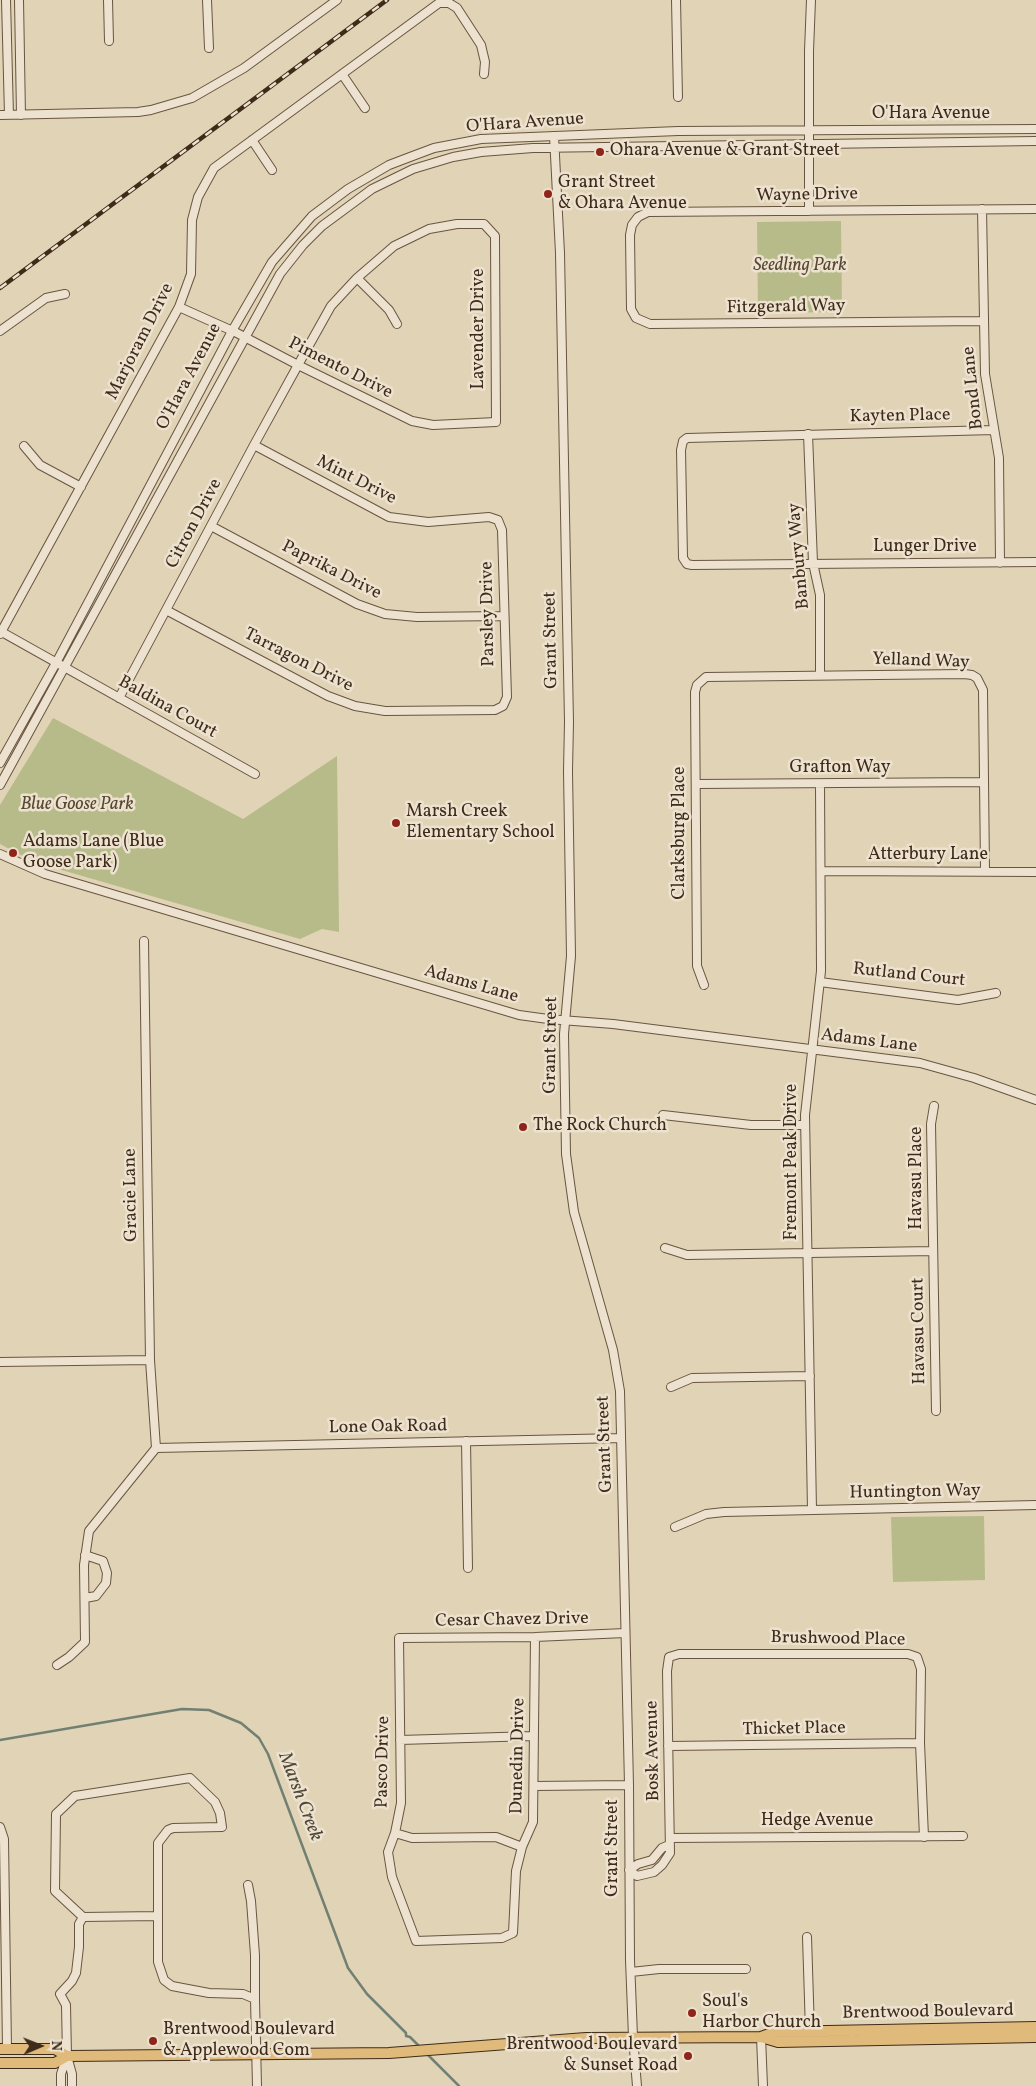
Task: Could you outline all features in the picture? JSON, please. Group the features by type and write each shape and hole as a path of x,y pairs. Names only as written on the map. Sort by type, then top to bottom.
{"main road":[{"name":"Brentwood Boulevard","path":"761,2037 775,2032 1036,2027"},
{"name":"Brentwood Boulevard","path":"0,2063 55,2063 67,2056 407,2052 586,2038 761,2037 778,2042 1036,2037"},
{"name":"Brentwood Boulevard","path":"4,2049 55,2049 67,2056"}],"street":[{"path":"6,0 9,115"},
{"path":"19,0 22,115"},
{"path":"108,0 109,41"},
{"path":"207,0 209,48"},
{"path":"0,115 138,112 192,98 244,68 327,3 337,0"},
{"path":"676,0 678,97"},
{"path":"809,211 811,0"},
{"name":"Marjoram Drive","path":"0,632 179,307 191,274 192,220 198,197 214,168 439,3 449,3 457,8 480,45 485,62 484,74"},
{"path":"342,74 365,108"},
{"name":"O'Hara Avenue","path":"0,763 56,663 232,331 277,256 312,216 348,188 390,165 434,148 481,139 678,131 1036,129"},
{"name":"Grant Street","path":"554,136 560,253 569,722 571,956 565,1020 566,1154 574,1212 613,1350 620,1391 629,1784 631,1972 633,2037 638,2086"},
{"path":"252,140 272,170"},
{"name":"O'Hara Avenue","path":"0,785 280,274 303,245 335,216 372,189 413,169 453,157 481,152 554,148 1036,141"},
{"name":"Bond Lane","path":"982,209 985,374 999,458 1000,563"},
{"name":"Wayne Drive","path":"630,273 630,235 632,225 638,217 648,212 1036,209"},
{"name":"Citron Drive","path":"119,698 254,445 331,306 357,278 394,246 428,229 456,224 484,224 495,236"},
{"name":"Lavender Drive","path":"495,236 496,422"},
{"name":"Fitzgerald Way","path":"630,273 631,309 636,318 650,324 983,321"},
{"path":"357,278 389,310 397,324"},
{"path":"0,330 46,298 65,294"},
{"name":"Pimento Drive","path":"179,307 232,331 412,422 433,425 496,422"},
{"name":"Kayten Place","path":"813,563 687,564 683,558 681,450 683,441 687,438 994,430"},
{"name":"Banbury Way","path":"808,434 813,563 820,595 820,675"},
{"name":"Mint Drive","path":"254,445 389,517 428,522 489,517 498,520 502,530"},
{"path":"24,446 40,465 81,486"},
{"name":"Paprika Drive","path":"211,526 357,604 385,614 417,617 504,616"},
{"name":"Parsley Drive","path":"502,530 507,697"},
{"name":"Lunger Drive","path":"813,563 1036,562"},
{"name":"Tarragon Drive","path":"166,610 328,696 355,706 385,711 495,710 503,706 507,697"},
{"path":"0,632 64,668"},
{"name":"Baldina Court","path":"64,668 255,774"},
{"name":"Yelland Way","path":"701,680 711,676 820,675 964,674 978,678 983,690 985,870"},
{"name":"Clarksburg Place","path":"701,680 695,692 697,966 704,986"},
{"name":"Grafton Way","path":"696,784 984,782"},
{"name":"Fremont Peak Drive","path":"812,1510 805,1125 811,1050 820,982 820,784"},
{"name":"Adams Lane","path":"0,854 44,874 519,1015 926,1065 974,1078 1036,1100"},
{"name":"Atterbury Lane","path":"821,871 985,870 1036,872"},
{"name":"Gracie Lane","path":"144,941 150,1360 156,1448"},
{"name":"Rutland Court","path":"820,982 958,1000 996,993"},
{"name":"Havasu Place","path":"933,1250 931,1124 934,1106"},
{"path":"663,1115 751,1125 805,1125"},
{"path":"665,1248 687,1255 933,1250"},
{"name":"Havasu Court","path":"933,1250 936,1411"},
{"path":"0,1362 150,1360"},
{"path":"671,1386 692,1378 810,1376"},
{"name":"Lone Oak Road","path":"156,1448 621,1438"},
{"path":"466,1441 468,1568"},
{"path":"57,1665 69,1657 84,1642 85,1555 89,1531 156,1448"},
{"name":"Huntington Way","path":"675,1526 706,1514 724,1512 1036,1505"},
{"path":"85,1555 103,1561 107,1573 106,1583 96,1596 85,1598"},
{"name":"Cesar Chavez Drive","path":"399,1638 535,1637 625,1633"},
{"name":"Dunedin Drive","path":"513,1933 516,1871 522,1847 533,1822 535,1637"},
{"name":"Pasco Drive","path":"399,1638 401,1803 395,1833 388,1852 392,1877 416,1941 502,1938 513,1933"},
{"name":"Brushwood Place","path":"669,1657 679,1654 908,1654 917,1657 920,1669 920,1743 924,1837"},
{"name":"Bosk Avenue","path":"629,1870 637,1876 654,1872 667,1859 670,1853 667,1671 669,1657"},
{"path":"400,1740 534,1736"},
{"name":"Thicket Place","path":"668,1746 920,1743"},
{"path":"158,1916 83,1917 55,1891 56,1814 75,1796 190,1778 215,1802 220,1813 222,1827 174,1828 168,1830 158,1842 158,1916 158,1962 164,1980 172,1986 209,1993 243,1994 255,1999"},
{"path":"534,1786 629,1784"},
{"path":"0,1827 4,1838 4,2049"},
{"path":"395,1833 412,1838 496,1837 522,1847"},
{"name":"Hedge Avenue","path":"670,1841 963,1836"},
{"path":"629,1870 638,1864 652,1860 670,1841"},
{"path":"248,1885 255,1955 257,2086"},
{"path":"72,2086 72,2074 67,2056 66,2005 60,1994 72,1981 76,1973 79,1924 83,1917"},
{"path":"807,1937 810,2031"},
{"path":"631,1972 659,1969 746,1969"},
{"path":"761,2037 763,2086"},
{"path":"61,2086 61,2074 67,2056"}],"green space":[{"name":"Seedling Park","path":"841,221 842,312 758,313 757,222"},
{"name":"Blue Goose Park","path":"53,718 243,819 337,756 339,932 322,929 300,939 34,862 0,844 0,805"},
{"path":"984,1516 985,1580 893,1582 891,1517"}],"waterway":[{"name":"Marsh Creek","path":"0,1740 182,1709 209,1710 241,1723 259,1738 268,1754 348,1968 367,1994 406,2033 406,2036 410,2037 421,2048"},
{"name":"Marsh Creek","path":"426,2053 459,2086"}],"railway":[{"path":"0,288 387,0"}],"place":[{"name":"Ohara Avenue & Grant Street","path":"600,152"},
{"name":"Grant Street & Ohara Avenue","path":"548,194"},
{"name":"Marsh Creek Elementary School","path":"396,823"},
{"name":"Adams Lane (Blue Goose Park)","path":"13,853"},
{"name":"The Rock Church","path":"523,1127"},
{"name":"Soul's Harbor Church","path":"692,2013"},
{"name":"Brentwood Boulevard & Applewood Com","path":"153,2041"},
{"name":"Brentwood Boulevard & Sunset Road","path":"688,2056"}]}
